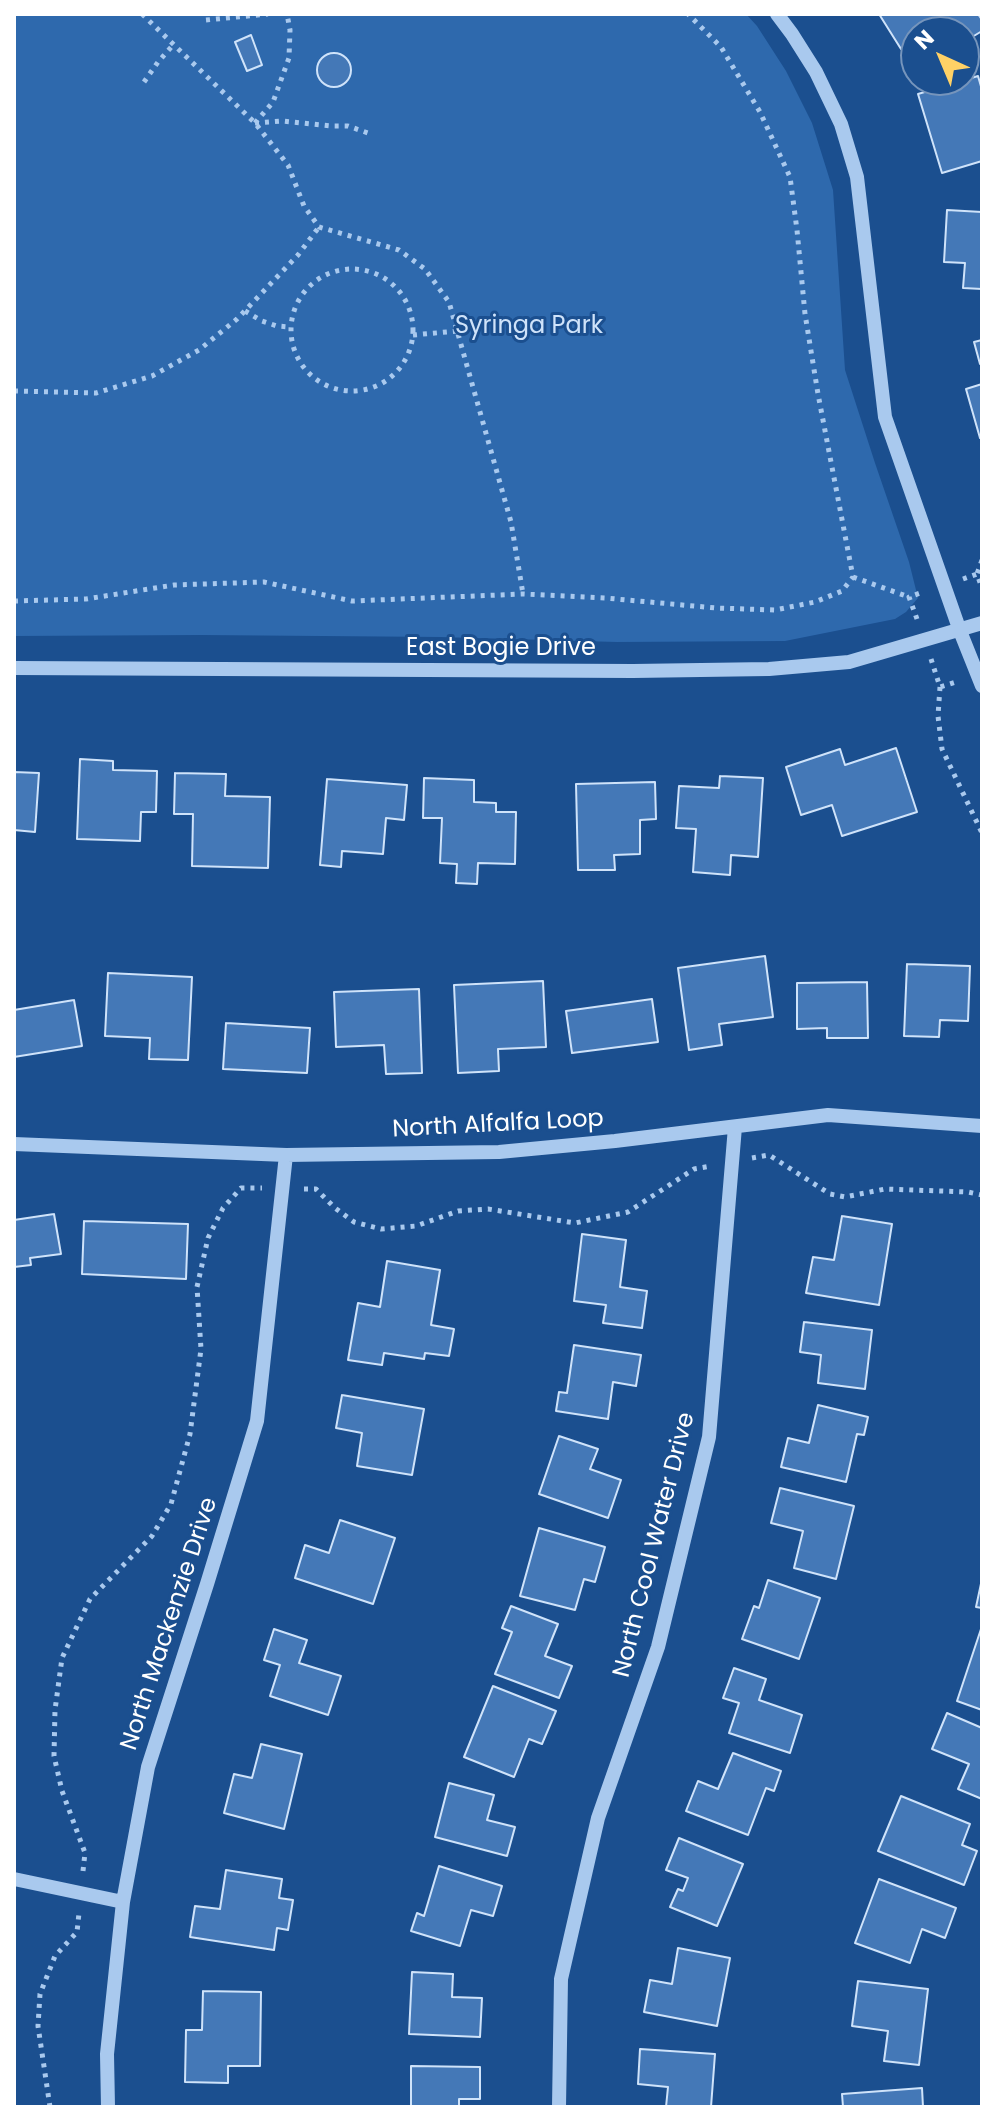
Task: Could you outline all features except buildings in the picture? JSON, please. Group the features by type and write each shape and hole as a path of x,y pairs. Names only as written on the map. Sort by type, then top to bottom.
{"street":[{"path":"777,14 816,72 841,124 857,177 885,417 982,686"},
{"name":"East Bogie Drive","path":"14,668 769,669 849,662 982,623"},
{"name":"North Alfalfa Loop","path":"14,1144 286,1155 499,1152 828,1115 982,1126"},
{"name":"North Cool Water Drive","path":"559,2107 561,1979 598,1818 658,1647 709,1437 735,1127"},
{"name":"North Mackenzie Drive","path":"108,2107 107,2054 123,1902 148,1767 257,1421 286,1155"},
{"path":"14,1879 123,1902"}],"path":[{"path":"142,14 255,123 288,165 304,206 319,227 399,250 425,269 449,302 511,522 523,594"},
{"path":"206,20 268,14"},
{"path":"255,123 273,102 289,58 287,14"},
{"path":"14,601 86,599 174,585 264,582 352,601 523,594 775,610 815,602 842,591 853,577 805,314 790,177 760,112 721,47 688,14"},
{"path":"144,82 173,45"},
{"path":"255,123 282,121 348,126 368,133"},
{"path":"14,391 96,393 152,376 199,350 245,311 298,255 319,227"},
{"path":"356,269 374,273 391,283 404,298 411,316 413,335 407,356 395,373 378,386 358,392 337,390 310,375 302,367 293,348 290,327 294,308 318,278 336,271 356,269"},
{"path":"245,311 262,321 290,327"},
{"path":"413,335 458,331"},
{"path":"982,560 977,574 982,588"},
{"path":"853,577 909,597"},
{"path":"940,687 938,716 942,749 982,833"},
{"path":"769,1155 830,1194 845,1197 885,1189 982,1195"},
{"path":"316,1189 354,1222 381,1229 416,1226 458,1211 488,1209 575,1223 628,1212 694,1169"},
{"path":"85,1853 62,1791 54,1756 55,1710 62,1658 90,1599 152,1536 171,1504 190,1434 201,1349 197,1287 208,1238 223,1208 241,1188"},
{"path":"50,2107 38,2026 40,1994 55,1956 77,1932"}],"green space":[{"name":"Syringa Park","path":"14,14 746,14 786,71 812,123 833,190 845,370 909,562 918,598 895,619 785,641 14,636"}]}
